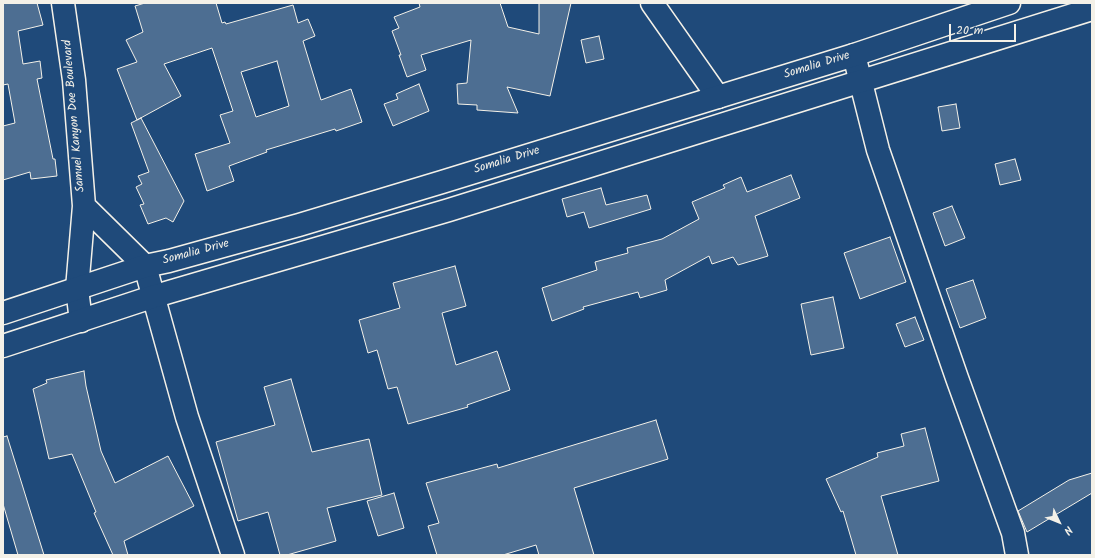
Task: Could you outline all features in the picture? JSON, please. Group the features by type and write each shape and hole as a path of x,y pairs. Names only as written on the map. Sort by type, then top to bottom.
{"main road":[{"name":"Samuel Kanyon Doe Boulevard","path":"63,3 74,80 84,206 77,289 81,321"},
{"path":"652,3 718,96"},
{"name":"Somalia Drive","path":"3,313 145,266 168,262 299,225 854,55 1009,3"},
{"path":"3,346 152,297 449,210 1092,9"},
{"path":"854,55 878,150 957,378 1013,532 1017,555"},
{"name":"Samuel Kanyon Doe Boulevard","path":"84,206 145,266"},
{"path":"145,266 152,297 187,417 233,555"}],"building":[{"path":"3,3 37,3 43,25 18,31 23,64 40,61 42,78 37,79 53,159 55,159 57,176 31,179 30,172 3,180 3,126 15,123 8,84 3,85"},
{"path":"145,3 216,3 222,23 225,22 226,24 293,5 298,23 308,19 315,36 303,41 321,100 351,89 362,122 336,131 335,129 266,150 267,152 229,166 234,181 207,191 195,154 230,143 220,115 233,111 212,48 164,64 181,96 137,120 117,69 137,62 126,40 143,32 135,6","holes":["277,61 289,106 256,117 241,72"]},
{"path":"419,3 500,3 508,27 539,34 539,3 571,3 550,96 507,87 518,113 477,110 477,105 458,104 457,84 467,83 471,40 421,55 426,70 407,77 392,31 399,28 394,17 420,7"},
{"path":"599,36 604,59 586,63 581,40"},
{"path":"419,84 429,111 393,126 384,104 398,99 396,94"},
{"path":"956,104 960,128 942,131 938,107"},
{"path":"141,118 184,201 173,222 166,218 148,224 140,205 144,204 136,187 142,184 138,176 149,172 131,123"},
{"path":"1015,159 1021,180 1000,185 995,164"},
{"path":"791,175 800,198 755,216 768,256 738,265 733,257 712,264 709,256 665,280 667,290 640,298 638,292 583,307 584,309 552,321 542,288 597,270 595,262 628,253 627,248 662,239 699,219 692,202 725,188 723,185 741,177 747,192"},
{"path":"601,188 606,205 647,195 651,209 589,228 584,212 567,217 562,199"},
{"path":"952,206 965,238 945,246 933,213"},
{"path":"890,237 906,282 860,299 844,253"},
{"path":"455,266 466,306 442,313 456,365 497,351 510,390 467,405 468,407 408,424 397,387 388,389 377,350 368,353 359,320 400,308 393,283"},
{"path":"973,280 986,318 960,328 946,289"},
{"path":"833,297 844,348 811,355 801,304"},
{"path":"915,317 924,340 905,347 896,324"},
{"path":"84,371 101,451 115,483 168,456 194,506 124,541 128,555 113,555 94,513 96,512 72,454 49,459 33,389 47,383 46,380"},
{"path":"291,379 312,452 369,439 382,495 327,508 336,541 287,555 280,555 268,512 238,521 216,442 275,425 264,387"},
{"path":"656,420 668,459 574,488 594,555 539,555 536,545 503,555 437,555 428,526 439,523 426,483 497,464 498,468"},
{"path":"925,428 939,481 881,496 898,555 856,555 843,511 841,512 826,479 878,457 877,453 904,446 901,434"},
{"path":"7,436 44,555 18,555 3,504 3,437"},
{"path":"1092,473 1092,493 1027,532 1018,511 1069,480"},
{"path":"394,493 404,528 378,536 367,501"}]}
